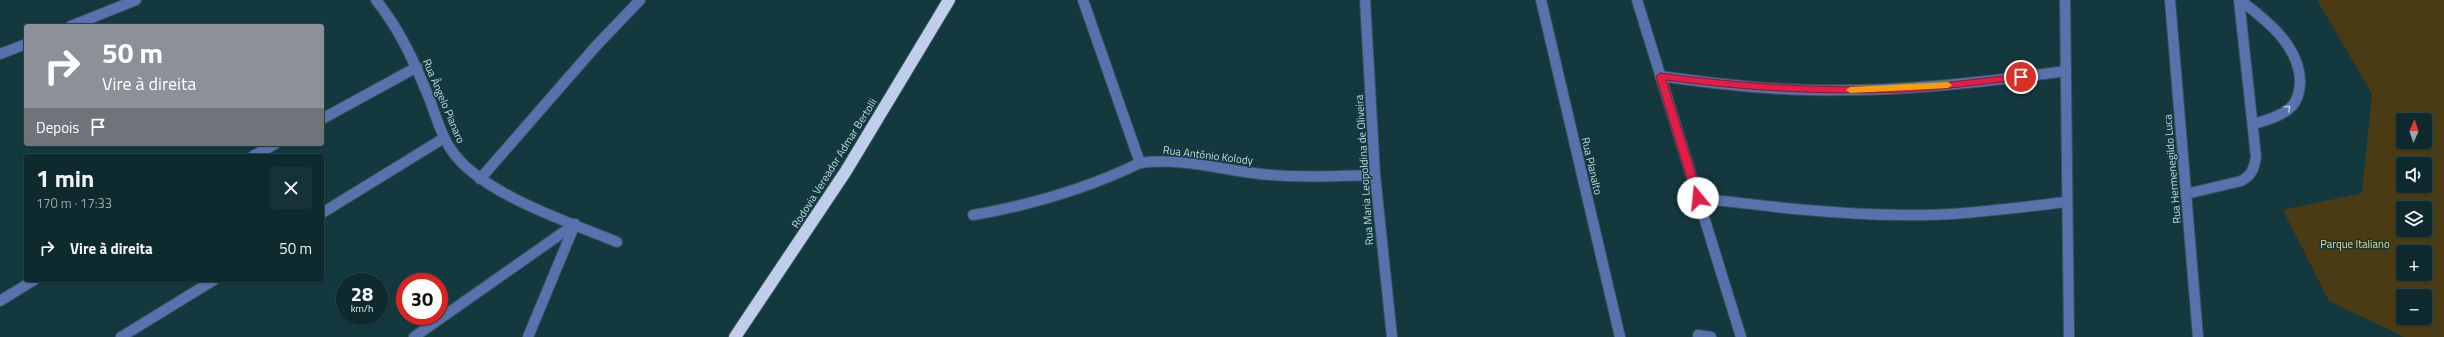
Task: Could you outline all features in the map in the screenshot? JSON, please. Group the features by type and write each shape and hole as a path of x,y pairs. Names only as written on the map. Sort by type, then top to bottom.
{"highway":[{"name":"Rodovia Vereador Admar Bertolli","path":"735,337 813,222 894,93 949,0"}],"street":[{"path":"76,24 136,0"},
{"name":"Rua Ângelo Pianaro","path":"376,0 399,28 417,67 444,138 454,155 480,179 617,242"},
{"path":"480,179 596,46 640,0"},
{"path":"1083,0 1140,163"},
{"name":"Rua Maria Leopoldina de Oliveira","path":"1365,0 1375,175 1392,337"},
{"name":"Rua Planalto","path":"1541,0 1620,337"},
{"path":"1637,0 1741,337"},
{"path":"2065,0 2068,337"},
{"name":"Rua Hermenegildo Luca","path":"2170,0 2198,337"},
{"path":"2239,0 2260,15 2288,45 2296,60 2300,79 2299,95 2291,107 2279,116 2254,124"},
{"path":"2186,194 2249,177 2254,169 2256,157 2254,124 2239,0"},
{"path":"0,54 24,45"},
{"path":"324,118 417,67"},
{"path":"1660,76 1761,88 1854,90 1960,84 2066,71"},
{"path":"324,212 444,138"},
{"path":"257,154 271,146"},
{"name":"Rua Antônio Kolody","path":"973,214 1036,203 1093,184 1140,163 1162,160 1238,171 1298,176 1375,175"},
{"path":"1698,198 1819,212 1883,216 1947,214 2067,202"},
{"path":"414,337 575,224"},
{"path":"528,337 575,224"},
{"path":"0,301 31,282"},
{"path":"121,337 211,282"},
{"path":"1698,335 1711,337"}],"green space":[{"name":"Parque Italiano","path":"2317,0 2444,0 2444,337 2404,337 2329,301 2283,210 2362,193 2372,94"}],"slow traffic":[{"path":"1850,90 1904,89 1948,85"}],"route":[{"path":"1698,198 1660,76 1761,88 1808,90 1904,89 2021,77"}]}
